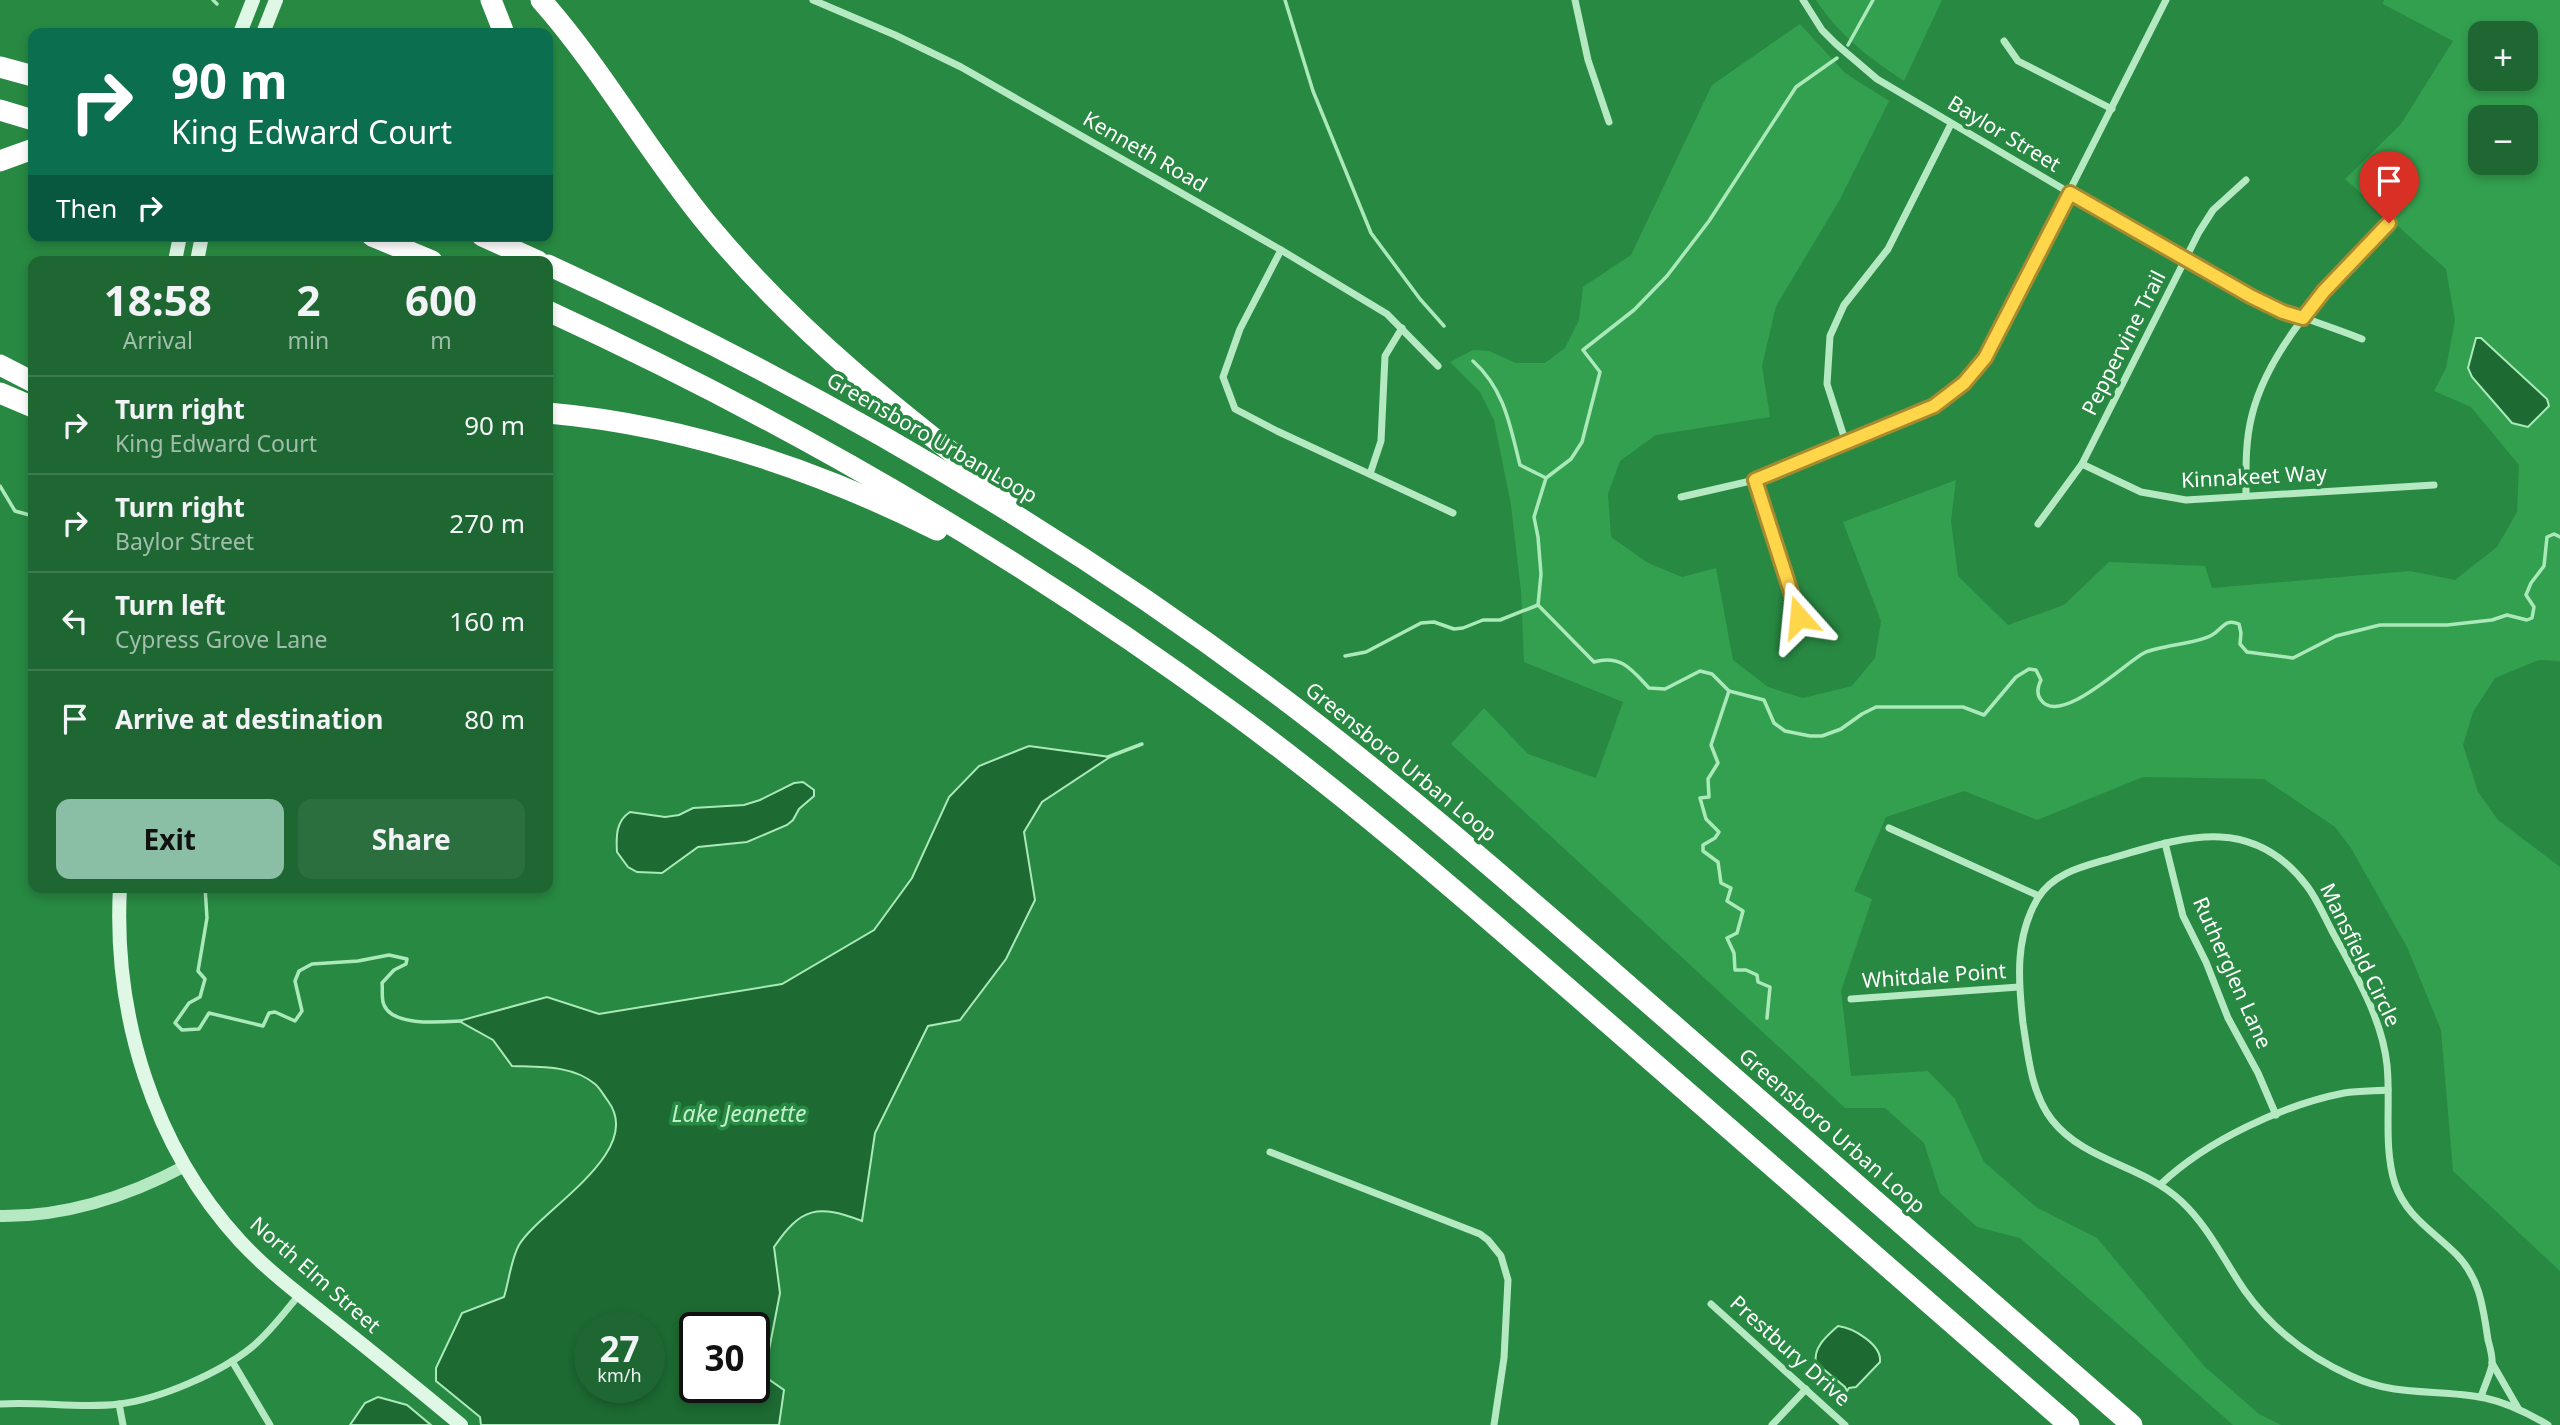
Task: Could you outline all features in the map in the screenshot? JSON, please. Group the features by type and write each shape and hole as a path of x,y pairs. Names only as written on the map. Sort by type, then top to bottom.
{"highway":[{"path":"491,0 502,28"},
{"path":"541,0 579,48 682,194 732,254 789,314 887,402 1139,595"},
{"path":"0,67 28,75"},
{"path":"0,110 28,118"},
{"path":"0,161 28,151"},
{"path":"386,242 420,256"},
{"path":"495,242 527,256"},
{"name":"Greensboro Urban Loop","path":"553,267 743,359 878,433 1010,511 1139,595 1264,684 1444,826 2132,1425"},
{"path":"553,313 791,432 923,507 1052,587 1239,718 1398,842 2069,1425"},
{"path":"0,365 28,379"},
{"path":"0,393 28,405"},
{"path":"553,414 655,429 778,462 878,502 1052,587"}],"main road":[{"path":"242,28 253,0"},
{"path":"265,28 276,0"},
{"name":"North Elm Street","path":"120,893 121,970 131,1029 158,1112 185,1166 220,1218 242,1242 300,1294 461,1425"}],"street":[{"name":"Kenneth Road","path":"813,0 961,67 1370,302 1402,328 1438,366"},
{"path":"1575,0 1588,60 1609,122"},
{"name":"Baylor Street","path":"1803,0 1822,30 1853,60 1877,79 1951,124 2252,297 2283,312 2362,339"},
{"path":"1681,497 1755,480 1934,406 1964,383 1985,358 2166,0"},
{"path":"2004,41 2018,61 2112,108"},
{"path":"1846,443 1826,384 1830,336 1844,305 1888,249 1951,124"},
{"name":"Peppervine Trail","path":"2038,524 2082,464 2199,232 2213,210 2246,180"},
{"path":"2246,496 2247,439 2259,394 2272,367 2324,291 2389,223"},
{"path":"1281,250 1240,329 1223,377 1235,409 1453,513"},
{"path":"1370,474 1381,441 1385,356 1402,328"},
{"name":"Kinnakeet Way","path":"2082,464 2141,492 2186,500 2434,485"},
{"path":"1755,480 1799,617"},
{"path":"1889,828 2039,896 2023,937 2019,958 2019,987 2032,1077 2045,1110 2054,1122 2082,1147 2161,1184 2198,1219 2244,1290 2269,1320 2313,1357 2354,1378 2400,1392 2480,1397 2518,1408 2547,1425"},
{"name":"Mansfield Circle","path":"2039,896 2054,881 2074,870 2197,836 2227,837 2249,843 2284,863 2307,886 2350,965 2375,1018 2385,1051 2391,1169 2396,1189 2418,1222 2456,1254 2478,1285 2492,1363 2480,1397"},
{"name":"Rutherglen Lane","path":"2165,843 2183,916 2206,962 2228,1018 2276,1115"},
{"name":"Whitdale Point","path":"1851,999 2019,987"},
{"path":"2161,1184 2183,1163 2210,1146 2276,1115 2345,1093 2388,1090"},
{"path":"1270,1152 1480,1234 1495,1248 1505,1265 1508,1280 1504,1359 1494,1425"},
{"path":"0,1216 41,1214 106,1201 154,1183 185,1166"},
{"path":"0,1404 119,1404 165,1392 232,1361 265,1335 300,1294"},
{"name":"Prestbury Drive","path":"1711,1304 1845,1425"},
{"path":"232,1361 270,1425"},
{"path":"2492,1363 2518,1408"},
{"path":"1772,1425 1806,1389"},
{"path":"119,1404 123,1425"}],"shaded area":[{"path":"1816,0 1942,0 1904,81 1856,45 1834,24"},
{"path":"2384,0 2560,0 2560,661 2539,660 2495,678 2473,712 2463,745 2478,792 2498,820 2560,867 2560,1271 2453,1171 2441,1030 2407,947 2351,848 2335,827 2264,779 2143,777 2037,820 1964,791 1886,817 1854,891 1872,899 1841,991 1851,1076 1928,1071 1955,1099 1984,1162 2036,1207 2097,1238 2204,1366 2259,1414 2281,1425 2233,1425 2020,1238 1977,1227 1940,1193 1924,1143 1885,1108 1845,1108 1451,744 1484,708 1528,754 1596,778 1623,702 1524,662 1521,591 1511,505 1494,420 1480,392 1450,362 1473,350 1489,351 1516,363 1545,363 1565,348 1579,320 1583,287 1631,255 1712,85 1800,24 1845,73 1889,101 1839,201 1776,306 1762,366 1770,417 1656,435 1620,461 1608,494 1611,537 1648,563 1682,577 1716,568 1733,660 1768,687 1803,698 1852,686 1875,658 1881,621 1843,522 1956,480 1951,521 1958,576 2008,625 2064,605 2109,562 2205,566 2212,588 2410,571 2455,580 2497,547 2517,512 2519,465 2471,407 2434,391 2446,368 2455,320 2446,269 2345,179 2401,124 2453,41 2383,4"}],"water":[{"path":"2476,338 2481,338 2547,399 2549,406 2528,427 2512,423 2472,377 2468,368"},
{"name":"Lake Jeanette","path":"1029,746 1110,757 1042,802 1024,832 1035,900 1006,959 960,1020 928,1026 875,1133 862,1221 833,1212 812,1213 793,1224 774,1247 780,1293 770,1345 770,1312 679,1312 679,1403 770,1403 770,1380 784,1390 779,1425 481,1425 480,1417 436,1381 436,1368 462,1313 504,1297 519,1245 602,1160 613,1140 616,1120 608,1101 595,1084 586,1078 555,1068 512,1066 493,1040 459,1021 547,997 599,1014 782,984 874,930 912,878 949,797 979,766"},
{"path":"803,782 814,790 814,796 799,809 793,820 747,842 698,847 662,873 637,872 628,867 617,852 619,824 630,812 665,817 679,815 693,808 744,805 794,783"},
{"path":"1838,1326 1866,1338 1877,1349 1880,1362 1856,1387 1847,1391 1816,1363 1819,1347"},
{"path":"378,1397 407,1405 431,1425 350,1425 365,1403"}],"waterway":[{"path":"213,0 217,4"},
{"path":"1285,0 1313,91 1371,233 1420,299 1444,326"},
{"path":"1848,45 1873,0"},
{"path":"1837,58 1796,87 1709,221 1667,276 1634,310 1583,350 1600,372 1582,442 1571,459 1546,478 1534,517 1541,574 1538,605 1594,662 1619,662 1649,688 1665,689 1700,671 1712,674 1729,691 1764,700 1774,723 1785,731 1810,736 1822,736 1841,729 1876,707 1963,707 1984,715 2016,677 2029,669 2036,670 2041,680 2038,690 2041,700 2050,706 2063,705 2093,690 2144,653 2205,638 2230,622 2239,624 2240,644 2247,652 2293,658 2336,636 2380,625 2447,625 2492,620 2507,615 2527,620 2532,618 2534,607 2526,595 2544,566 2547,537 2554,534 2560,537"},
{"path":"1473,361 1484,372 1505,409 1520,465 1546,478"},
{"path":"0,486 15,511 28,515"},
{"path":"1345,656 1366,652 1421,623 1434,622 1454,629 1463,628 1483,620 1500,620 1538,605"},
{"path":"1729,691 1711,745 1718,763 1708,779 1709,797 1700,798 1706,819 1719,832 1715,838 1703,845 1703,851 1718,862 1721,883 1731,888 1727,901 1743,911 1737,933 1727,938 1734,953 1735,970 1746,970 1757,975 1758,982 1770,987 1767,1018"},
{"path":"1108,757 1142,744"},
{"path":"205,893 207,918 198,971 205,979 200,997 189,1003 175,1023 182,1030 199,1029 209,1013 263,1026 269,1013 275,1012 295,1021 302,1011 295,981 299,971 312,964 358,961 389,955 407,959 406,964 394,970 382,983 383,1003 389,1012 397,1017 419,1022 461,1021"}],"route":[{"path":"1799,617 1755,480 1934,406 1964,383 1985,358 2070,193 2252,297 2303,318 2324,291 2389,223"}]}
